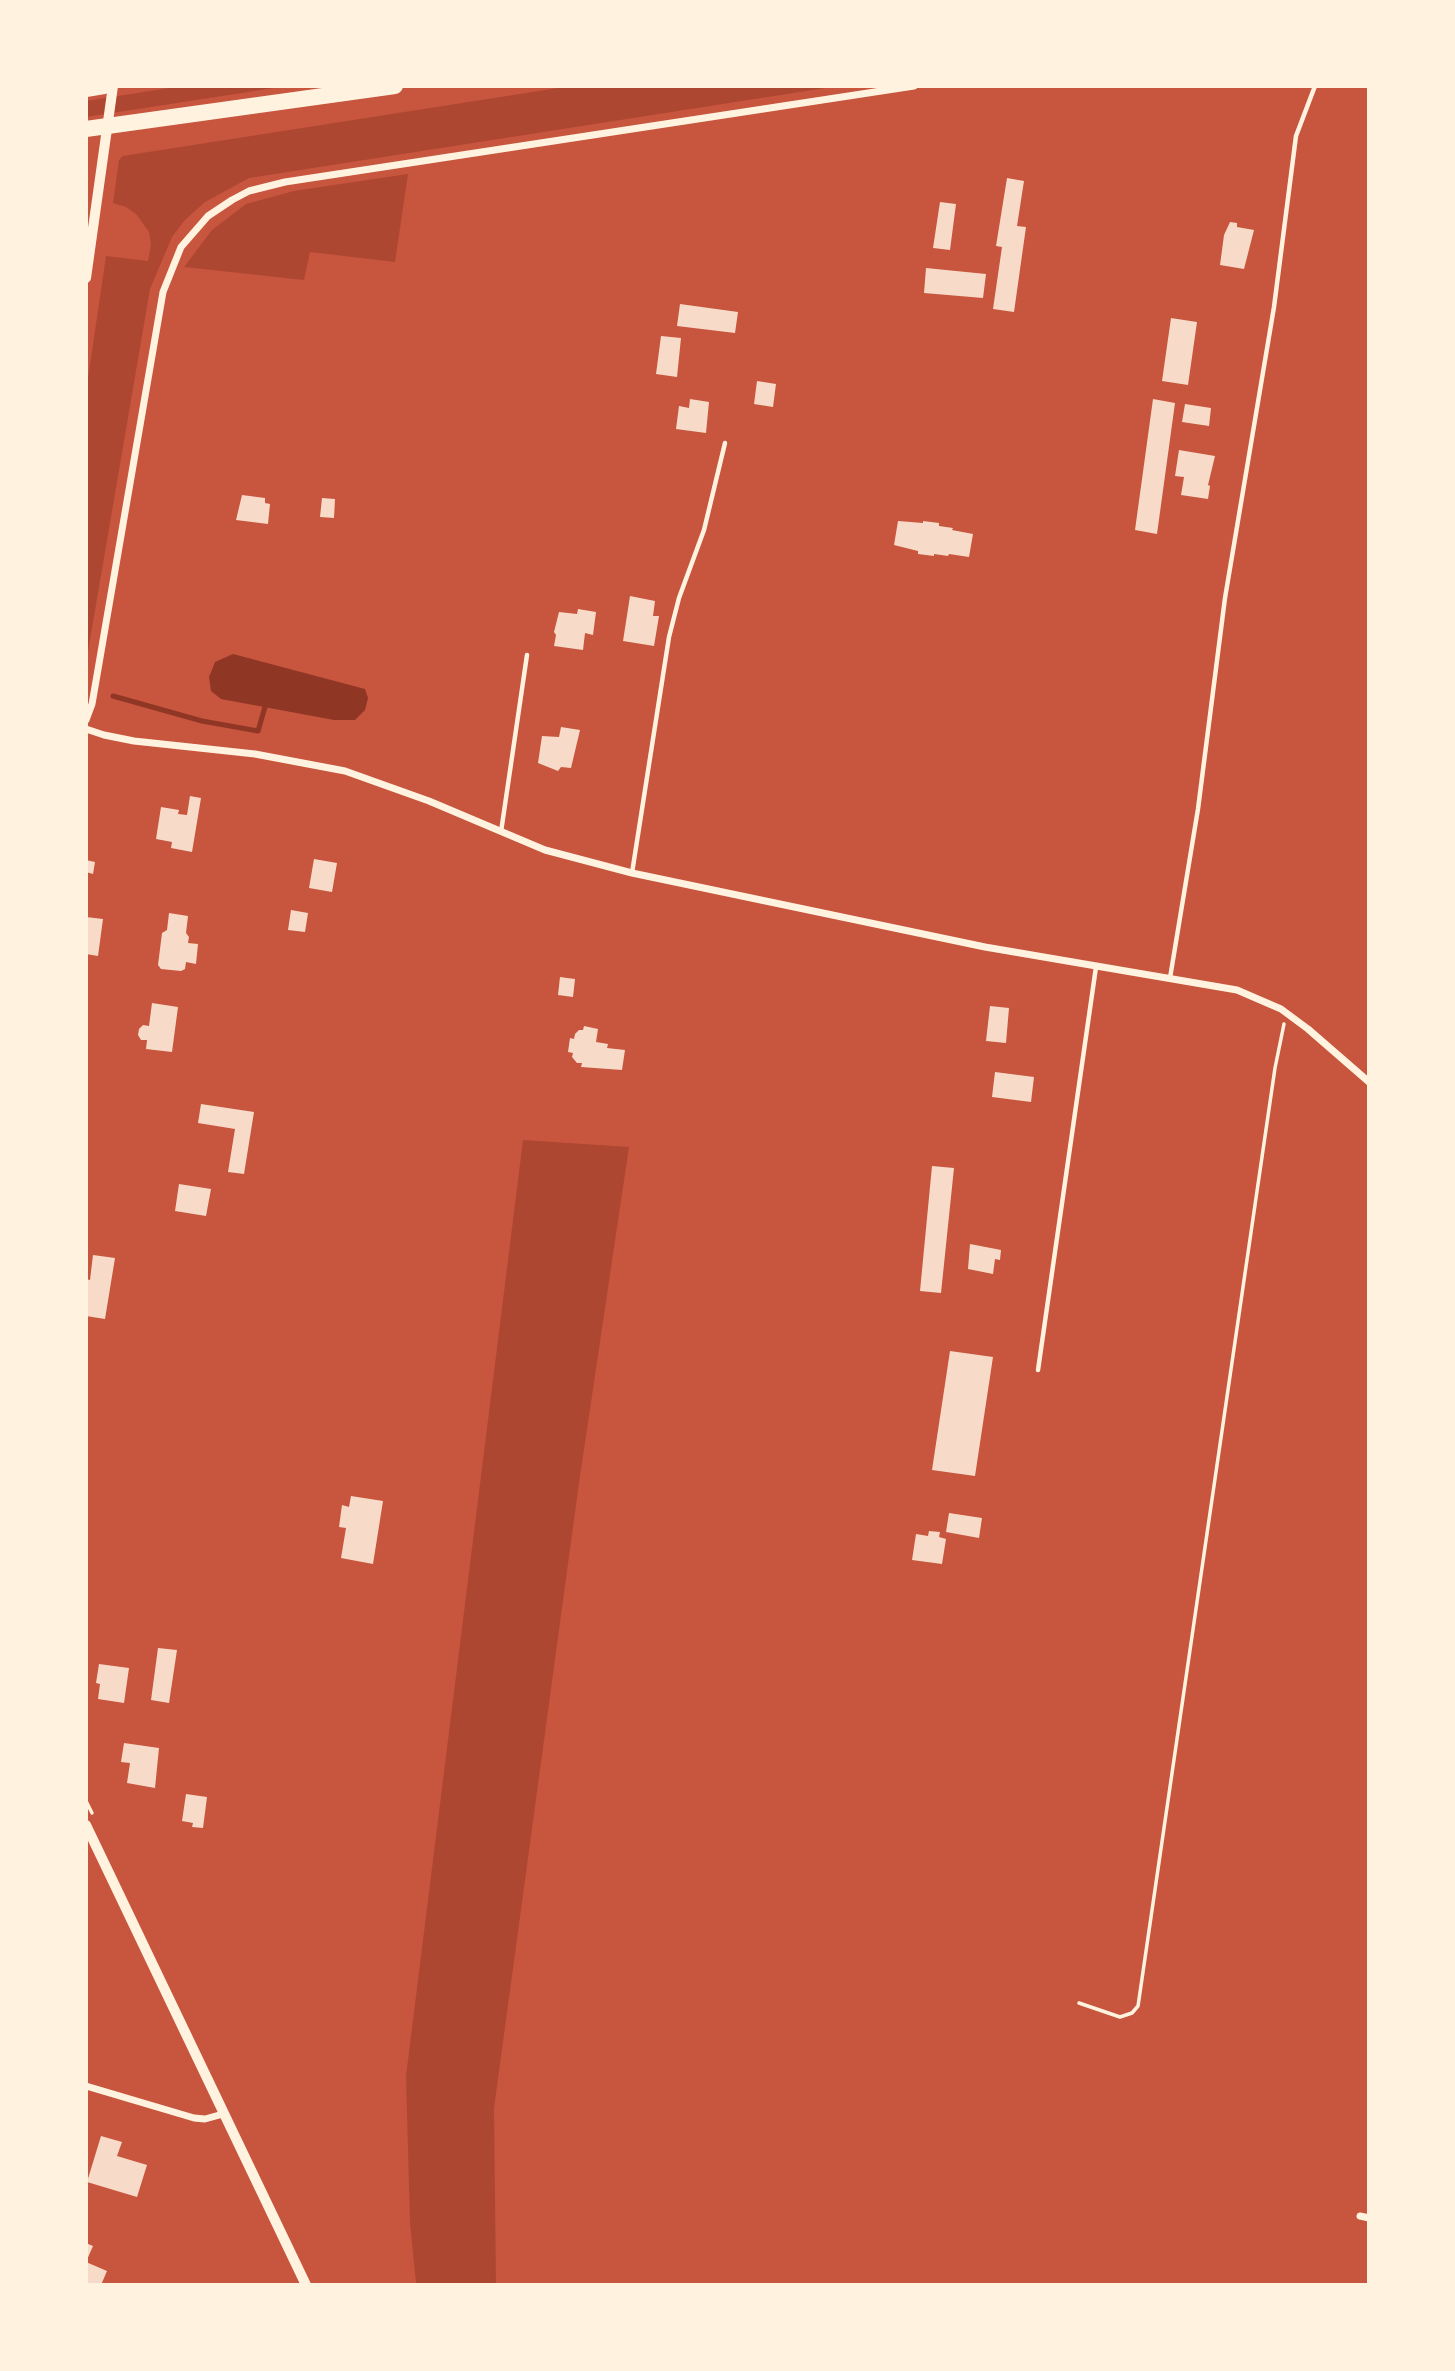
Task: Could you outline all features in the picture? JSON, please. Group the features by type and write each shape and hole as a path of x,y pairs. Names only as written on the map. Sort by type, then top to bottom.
{"highway":[{"path":"86,89 104,86"},
{"path":"86,129 395,86"}],"street":[{"path":"86,276 113,86"},
{"path":"86,720 92,704 163,292 181,247 208,216 250,191 298,180 914,86"},
{"path":"86,729 104,736 134,741 236,751 345,771 429,801 545,850 632,873 985,947 1237,990 1289,1014 1369,1082"},
{"path":"86,1825 306,2285"},
{"path":"86,2087 194,2118 205,2119 223,2114"},
{"path":"1360,2216 1369,2218"}],"lane":[{"path":"1170,979 1198,808 1225,598 1275,307 1296,136 1315,86"},
{"path":"632,873 669,637 679,598 705,530 725,443"},
{"path":"501,833 527,655"},
{"path":"1038,1370 1096,967"}],"path":[{"path":"1079,2003 1120,2017 1132,2013 1139,2006 1275,1068 1282,1028 1289,1014"}],"shaded area":[{"path":"182,86 287,86 86,117 86,101"},
{"path":"571,86 838,86 249,178 205,202 185,220 172,237 150,289 86,663 86,392 106,256 148,261 151,245 149,232 137,215 126,207 113,203 119,160 123,156"},
{"path":"408,174 395,262 310,252 304,280 184,267 212,230 246,204 294,191"},
{"path":"233,654 365,689 368,698 365,710 355,720 334,720 221,699 211,691 209,677 215,662"},
{"path":"523,1140 629,1147 579,1483 494,2108 496,2285 421,2285 416,2283 410,2223 406,2076"}],"building":[{"path":"1007,178 1024,181 1017,226 1026,227 1014,312 993,309 1002,247 996,246"},
{"path":"940,202 956,204 950,250 933,248"},
{"path":"1230,222 1237,223 1237,227 1254,230 1244,269 1220,265 1224,235"},
{"path":"926,268 986,274 983,298 924,293"},
{"path":"680,304 738,312 735,333 677,326"},
{"path":"1171,318 1197,322 1188,385 1162,381"},
{"path":"661,336 681,338 677,377 656,374"},
{"path":"757,381 776,384 773,407 754,404"},
{"path":"690,399 709,402 706,433 676,429 679,406 689,408"},
{"path":"1153,399 1175,403 1157,534 1135,530"},
{"path":"1185,404 1211,408 1209,426 1182,422"},
{"path":"1179,450 1215,456 1208,485 1208,499 1181,495 1184,477 1175,476"},
{"path":"242,495 265,498 265,503 270,504 268,524 236,520"},
{"path":"322,498 335,499 334,518 320,517"},
{"path":"898,521 939,523 939,526 973,534 969,557 918,554 918,551 894,545"},
{"path":"630,596 655,601 653,616 659,616 654,646 623,641"},
{"path":"578,609 596,612 593,635 585,633 583,650 554,646 559,612 577,614"},
{"path":"561,727 580,730 571,768 561,767 558,771 538,763 542,736 559,737"},
{"path":"190,796 201,798 192,852 171,848 172,842 156,839 161,807 179,810 178,814 187,815"},
{"path":"314,859 337,863 332,892 309,888"},
{"path":"86,860 95,862 93,874 86,872"},
{"path":"291,910 308,913 305,932 288,930"},
{"path":"169,913 188,916 188,943 198,944 196,964 186,962 185,969 181,971 161,969 158,965 162,933 167,930"},
{"path":"86,917 103,919 98,956 86,954"},
{"path":"560,977 575,979 573,997 558,995"},
{"path":"152,1003 178,1007 172,1052 146,1049 147,1040 141,1040 138,1035 143,1025 149,1026"},
{"path":"990,1006 1009,1008 1006,1043 986,1041"},
{"path":"584,1026 598,1029 596,1042 608,1044 607,1048 625,1050 622,1070 581,1067 582,1063 577,1063 572,1057 573,1053 568,1052 570,1038 574,1039 575,1034 583,1030"},
{"path":"995,1072 1034,1077 1031,1102 992,1097"},
{"path":"201,1104 254,1112 244,1174 228,1172 235,1129 198,1123"},
{"path":"932,1166 954,1168 941,1293 920,1291"},
{"path":"179,1184 211,1189 206,1216 175,1211"},
{"path":"970,1244 1001,1250 1000,1260 995,1259 993,1274 968,1269"},
{"path":"93,1255 115,1258 105,1319 86,1316 86,1279 90,1280"},
{"path":"950,1351 993,1357 975,1476 932,1470"},
{"path":"351,1496 383,1501 373,1564 341,1558 346,1528 339,1527 342,1505 349,1507"},
{"path":"949,1513 982,1518 979,1538 946,1532"},
{"path":"929,1531 940,1532 939,1537 946,1539 942,1564 912,1560 916,1534 928,1536"},
{"path":"158,1648 177,1650 169,1703 151,1700"},
{"path":"99,1664 129,1668 124,1703 98,1699 100,1684 96,1683"},
{"path":"124,1743 159,1748 155,1788 127,1783 130,1763 121,1762"},
{"path":"186,1794 207,1797 203,1828 192,1827 193,1823 182,1821"},
{"path":"101,2136 122,2142 117,2156 147,2165 137,2197 87,2182"},
{"path":"86,2243 93,2246 86,2262"},
{"path":"86,2262 107,2271 101,2285 86,2285"}],"waterway":[{"path":"113,696 202,721 258,731 265,707"}]}
